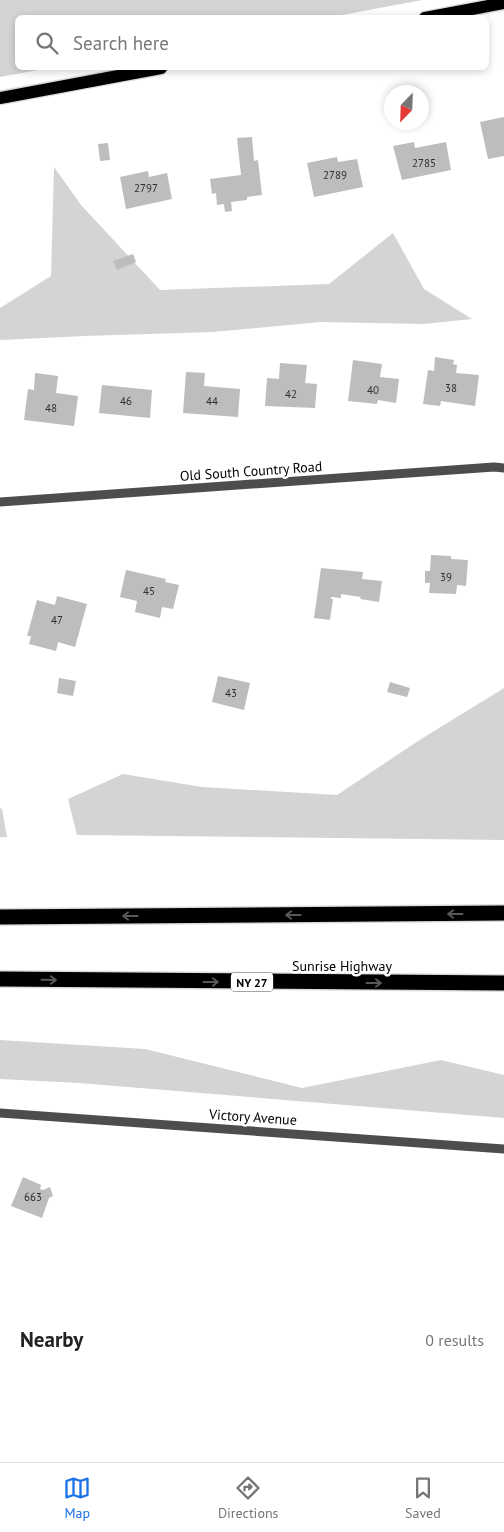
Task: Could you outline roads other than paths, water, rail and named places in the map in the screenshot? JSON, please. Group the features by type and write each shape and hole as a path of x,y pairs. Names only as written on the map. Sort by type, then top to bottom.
{"highway":[{"path":"0,917 504,913"},
{"name":"Sunrise Highway","path":"0,979 504,983"}],"main road":[{"path":"441,15 504,3"},
{"path":"0,98 149,70"}],"street":[{"name":"Old South Country Road","path":"0,502 504,468"},
{"name":"Victory Avenue","path":"0,1113 504,1149"}]}
